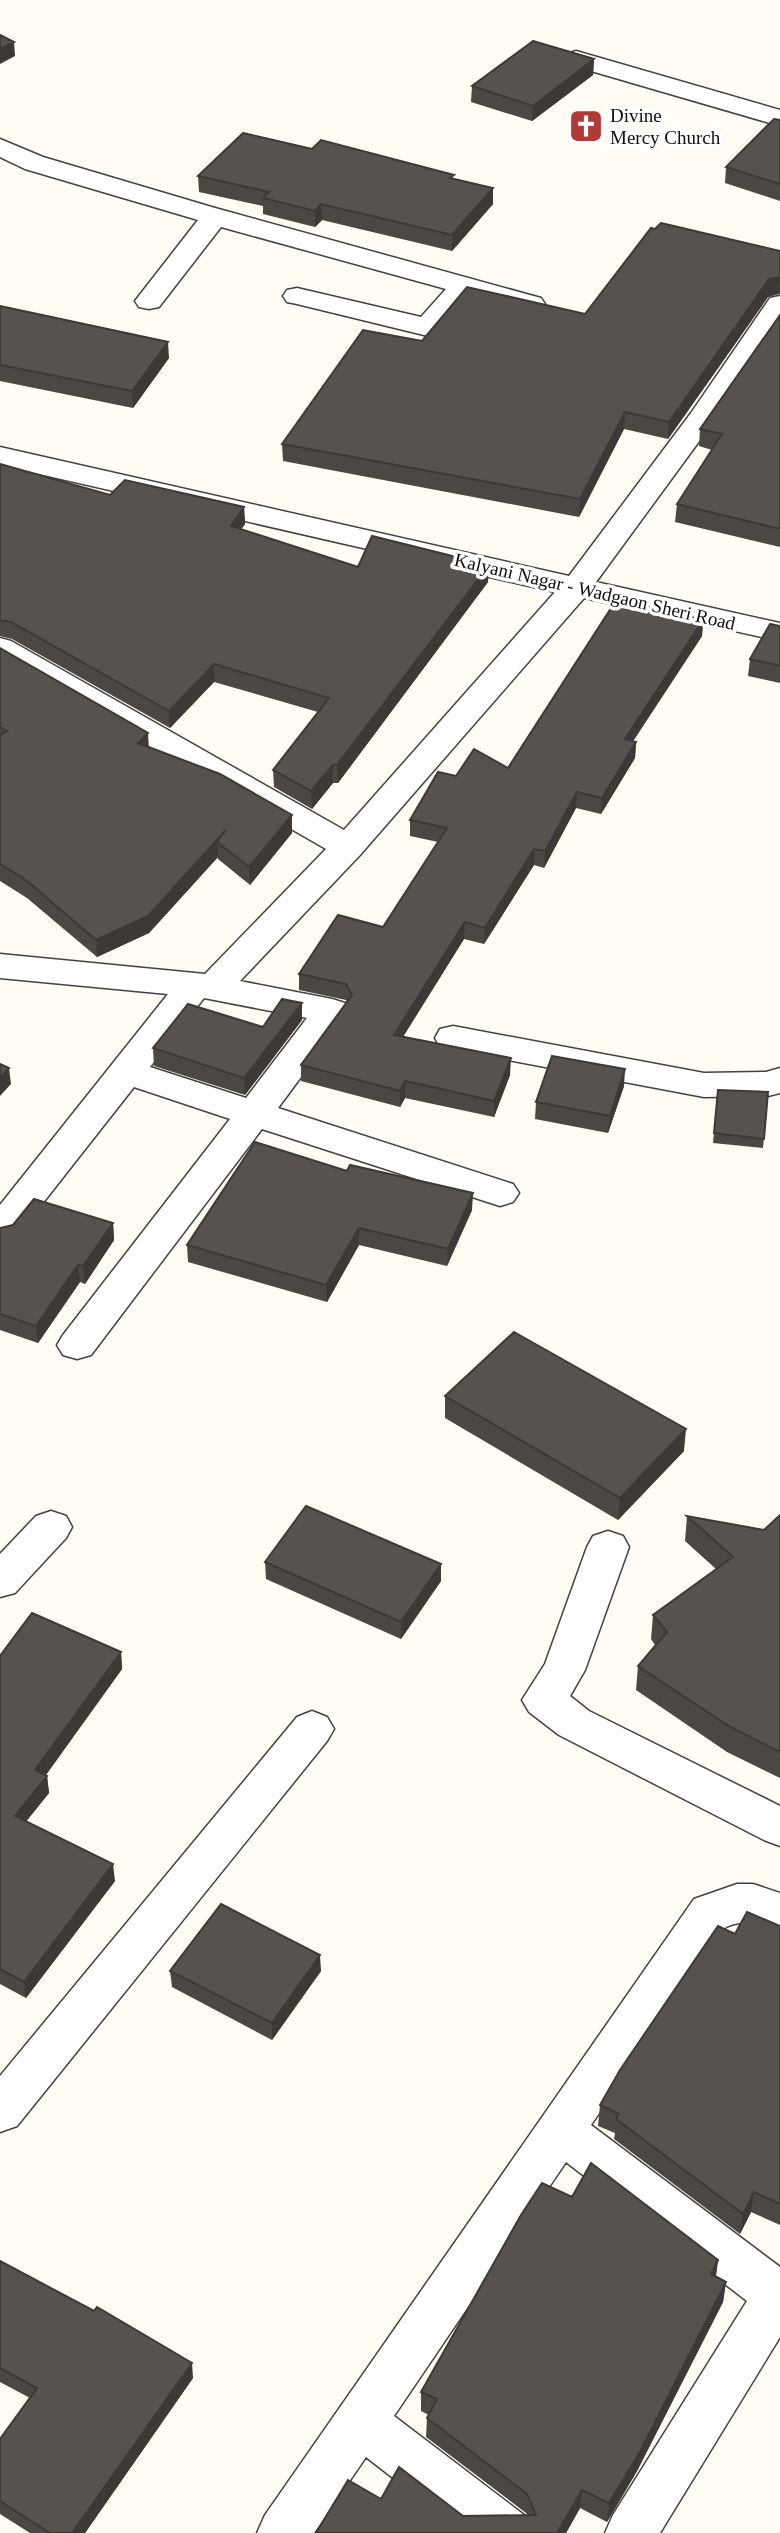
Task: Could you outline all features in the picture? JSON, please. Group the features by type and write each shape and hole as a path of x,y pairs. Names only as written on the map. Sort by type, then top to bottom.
{"street":[{"path":"576,59 780,118"},
{"path":"0,147 34,163 215,217 546,308"},
{"path":"149,301 215,217"},
{"path":"298,296 428,327 464,285"},
{"path":"0,1231 126,1072 203,987 348,847 575,589 701,419 780,304"},
{"name":"Kalyani Nagar - Wadgaon Sheri Road","path":"0,456 265,514 575,589 780,632"},
{"path":"0,648 348,847"},
{"path":"0,966 203,987 332,1011 77,1345"},
{"path":"453,1038 704,1084 768,1084 780,1080"},
{"path":"126,1072 500,1193"},
{"path":"0,1581 51,1527"},
{"path":"608,1547 564,1670 544,1700 574,1723 780,1826"},
{"path":"0,2111 312,1729"},
{"path":"283,2533 710,1913 730,1902 748,1902 780,1914"},
{"path":"561,2130 779,2293 631,2533"},
{"path":"360,2421 506,2533"}],"building":[{"path":"0,35 14,42 0,49"},
{"path":"533,41 594,59 533,106 472,86"},
{"path":"774,119 780,120 780,184 726,167"},
{"path":"243,133 312,149 321,140 493,188 452,235 321,204 315,211 263,198 269,192 198,176"},
{"path":"661,223 780,251 780,277 769,279 669,422 625,412 580,499 282,444 363,330 422,341 467,287 585,314 651,228 655,229"},
{"path":"0,306 168,342 132,391 0,365"},
{"path":"780,315 780,529 677,504 722,434 700,429"},
{"path":"0,464 110,495 125,480 244,507 231,526 358,567 372,536 489,565 337,765 333,765 311,791 273,770 329,698 214,664 169,711 11,622 0,620"},
{"path":"617,599 703,620 625,739 636,742 602,798 577,792 545,851 534,849 485,928 465,922 394,1035 511,1058 494,1101 405,1081 400,1091 301,1065 352,995 346,984 299,974 338,915 383,927 447,828 410,820 438,772 456,776 474,749 508,768"},
{"path":"770,624 780,626 780,666 750,659"},
{"path":"0,648 148,733 138,743 220,774 292,815 249,867 217,842 226,830 148,916 96,940 26,880 0,864 0,735 7,731 0,727"},
{"path":"282,999 302,1003 244,1078 153,1048 188,1004 263,1027"},
{"path":"552,1056 625,1069 610,1116 536,1102"},
{"path":"0,1064 9,1068 0,1078"},
{"path":"718,1090 768,1092 764,1139 714,1133"},
{"path":"255,1142 347,1171 350,1165 473,1193 448,1249 359,1228 326,1285 187,1245"},
{"path":"34,1199 113,1223 83,1266 78,1265 36,1326 0,1314 0,1228 13,1225"},
{"path":"514,1332 686,1429 620,1498 445,1396"},
{"path":"306,1506 441,1564 401,1622 265,1562"},
{"path":"780,1515 780,1752 730,1727 638,1666 667,1632 653,1615 733,1557 687,1516 764,1530"},
{"path":"32,1613 121,1652 35,1770 47,1776 15,1816 113,1864 24,1982 0,1969 0,1656"},
{"path":"221,1904 320,1955 272,2023 170,1971"},
{"path":"747,1912 780,1926 780,2204 754,2192 743,2214 616,2119 619,2114 600,2105 620,2070 718,1926 735,1934"},
{"path":"591,2163 718,2260 711,2274 726,2282 640,2452 609,2503 582,2490 557,2533 316,2533 348,2480 381,2499 399,2467 463,2516 536,2515 527,2494 427,2418 437,2399 421,2392 521,2215 542,2183 572,2197"},
{"path":"0,2261 94,2311 97,2307 192,2363 72,2533 50,2533 0,2501 0,2439 37,2388 0,2368"}],"place":[{"name":"Divine Mercy Church","path":"586,126"}]}
